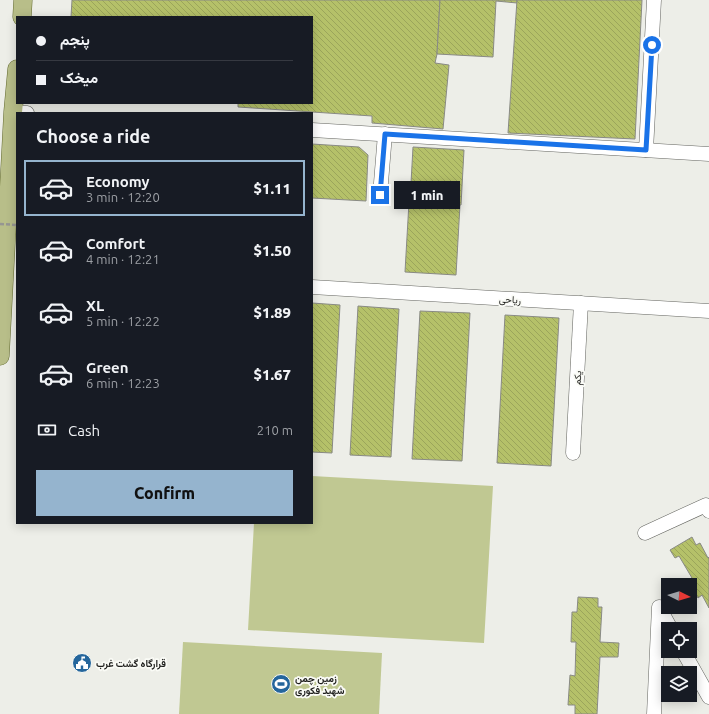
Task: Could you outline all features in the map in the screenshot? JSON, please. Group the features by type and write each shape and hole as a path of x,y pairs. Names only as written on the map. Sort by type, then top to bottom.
{"main road":[{"path":"22,16 23,0"},
{"path":"0,356 11,268 16,182"}],"street":[{"path":"646,150 654,0"},
{"path":"313,130 709,154"},
{"path":"380,195 385,134"},
{"name":"ریاحی","path":"313,287 709,310"},
{"name":"یکم","path":"573,453 581,303"},
{"path":"645,533 706,505 709,511"},
{"path":"654,714 659,607 667,622"},
{"path":"687,658 709,697"}],"path":[{"path":"0,224 16,225"}],"green space":[{"path":"313,476 493,486 484,643 248,630 254,524 313,524"},
{"name":"زمین چمن شهید فکوری","path":"183,642 382,653 379,714 179,714"}],"building":[{"path":"72,0 440,0 437,54 435,63 449,65 443,129 372,123 372,116 238,107 238,104 313,104 313,16 71,16"},
{"path":"440,0 517,0 517,3 496,1 493,57 437,54"},
{"path":"517,0 642,0 635,139 508,133"},
{"path":"313,144 359,147 368,155 366,201 313,198"},
{"path":"413,147 464,150 461,205 410,201"},
{"path":"409,202 460,205 456,275 405,272"},
{"path":"313,303 340,305 332,453 313,452"},
{"path":"358,306 399,309 391,457 350,455"},
{"path":"420,311 470,313 462,461 412,459"},
{"path":"505,315 559,318 551,466 497,463"},
{"path":"692,537 696,545 700,543 708,558 709,557 709,608 702,595 698,598 697,596 697,578 692,578 679,556 675,558 670,550"},
{"path":"578,597 598,598 598,607 602,607 600,642 619,643 618,657 600,657 597,714 575,714 575,705 568,705 570,675 575,676 576,642 571,642 572,612 577,612"}],"place":[{"name":"قرارگاه گشت غرب","path":"82,663"},
{"name":"زمین چمن شهید فکوری","path":"281,684"}],"route":[{"path":"380,195 385,134 646,150 652,45"}]}
